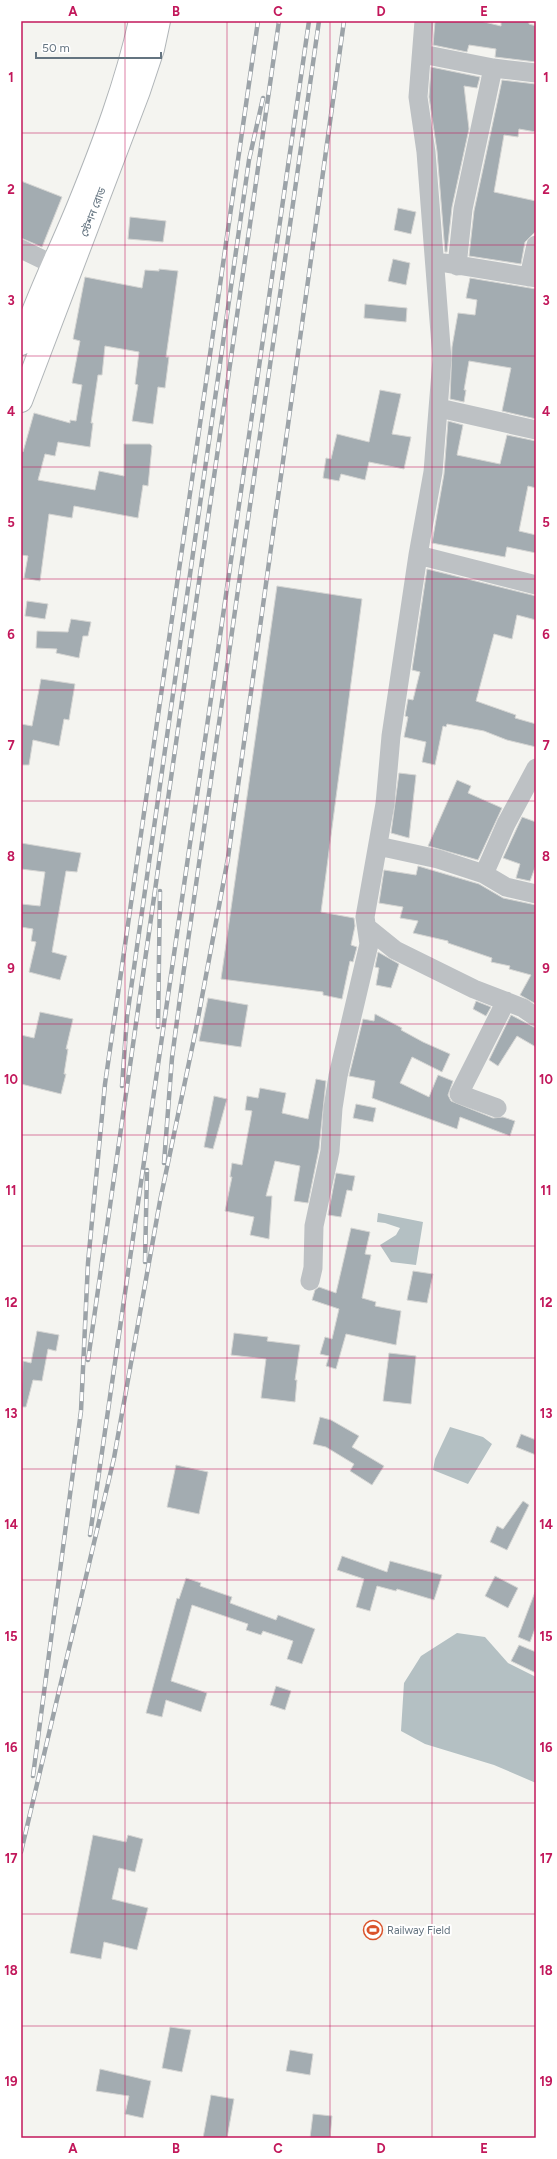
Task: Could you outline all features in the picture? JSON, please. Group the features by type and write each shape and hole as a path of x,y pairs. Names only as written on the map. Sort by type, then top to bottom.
{"main road":[{"name":"স্টেশন রোড","path":"21,344 112,117 131,60 140,21"},
{"name":"স্টেশন রোড","path":"21,401 139,91 153,49 159,21"}],"street":[{"path":"310,1281 313,1268 314,1226 330,1151 333,1108 338,1076 369,944 368,929 365,917 385,804 391,736 418,555 433,472 439,408 442,359 436,261 426,152 418,97 424,21"},
{"path":"422,54 493,68 536,73"},
{"path":"457,266 463,209 493,68"},
{"path":"436,261 457,266 533,278 536,244"},
{"path":"21,249 52,264"},
{"path":"439,408 536,430"},
{"path":"418,555 536,585"},
{"path":"484,874 506,824 536,768"},
{"path":"378,846 438,859 484,874 506,887 536,894"},
{"path":"368,929 394,950 474,989 523,1008 536,1017"},
{"path":"497,1108 459,1094 506,1001"}],"shaded area":[{"path":"378,1213 423,1222 416,1265 391,1262 380,1245 396,1235 400,1228 377,1222"},
{"path":"450,1427 483,1437 492,1444 468,1484 433,1470 435,1459"},
{"path":"457,1633 485,1637 508,1663 536,1677 536,1783 494,1765 425,1744 401,1731 404,1683 421,1656"}],"building":[{"path":"435,21 480,21 501,26 501,21 529,21 529,24 536,26 536,62 495,57 496,49 469,45 467,52 433,45"},
{"path":"431,67 480,77 477,88 464,86 469,129 452,207 447,252 445,252 437,151 429,97"},
{"path":"502,80 536,84 536,132 519,129 518,137 504,135 494,192 536,201 536,231 525,242 521,264 469,256 474,211"},
{"path":"21,181 62,197 42,247 21,238"},
{"path":"398,208 416,212 411,234 394,230"},
{"path":"130,217 166,221 163,242 128,239"},
{"path":"393,259 410,263 406,285 388,281"},
{"path":"159,269 178,271 166,357 169,357 165,388 158,387 153,424 132,421 138,385 135,384 139,352 105,346 102,375 98,375 91,423 93,423 90,447 58,442 55,456 45,454 38,480 95,490 99,471 124,476 124,444 150,444 152,446 148,486 143,485 138,518 74,506 72,518 49,514 40,581 24,578 28,556 21,555 21,451 23,452 34,413 70,423 70,420 76,421 82,385 72,383 80,341 73,339 85,277 142,288 145,270 159,271"},
{"path":"470,278 536,289 536,419 502,411 511,368 469,361 464,390 466,390 464,402 450,399 452,347 458,313 475,315 477,300 466,298"},
{"path":"365,304 407,308 406,322 364,318"},
{"path":"380,390 401,394 392,434 411,437 404,469 369,462 365,480 341,474 339,481 323,478 326,458 331,459 337,434 369,442"},
{"path":"448,421 463,425 457,455 500,464 507,435 536,441 536,488 528,486 519,531 536,535 536,553 507,547 505,557 432,543 444,474"},
{"path":"427,569 536,596 536,620 517,615 512,639 494,634 476,701 516,715 515,718 536,724 536,747 507,740 484,731 447,724 446,727 443,726 435,765 422,762 426,742 404,737 408,717 405,716 408,699 413,700 420,672 412,670"},
{"path":"277,586 362,599 321,912 354,918 355,926 351,945 357,947 353,962 350,961 342,999 323,995 323,992 221,979"},
{"path":"27,601 48,604 45,619 25,616"},
{"path":"71,619 91,622 88,636 83,636 79,658 56,653 57,649 36,648 37,631 68,632"},
{"path":"41,679 75,684 69,720 64,719 59,746 33,740 29,765 21,765 21,724 32,726"},
{"path":"399,773 416,775 409,838 391,833"},
{"path":"457,780 471,786 468,793 502,808 478,860 428,846"},
{"path":"522,817 536,822 536,865 530,881 516,878 520,864 503,858"},
{"path":"21,843 81,853 77,872 66,871 52,952 67,956 60,980 29,972 36,942 31,941 33,929 21,927 21,904 40,906 45,872 21,869"},
{"path":"418,866 479,884 503,898 536,905 536,1004 520,995 531,975 509,969 510,966 491,962 492,958 448,943 448,941 413,933 418,921 400,918 403,907 379,903 384,870 416,875"},
{"path":"378,952 399,964 391,988 376,985 379,968 375,967"},
{"path":"208,998 248,1005 241,1047 199,1041"},
{"path":"476,1001 491,1007 486,1016 473,1009"},
{"path":"40,1012 73,1019 66,1049 68,1049 64,1074 66,1074 61,1094 21,1084 21,1035 34,1038"},
{"path":"375,1014 402,1028 401,1030 423,1042 450,1054 442,1072 412,1057 400,1083 429,1097 438,1075 453,1081 448,1095 451,1101 493,1118 503,1117 515,1121 510,1136 460,1117 457,1129 372,1098 375,1081 349,1076 363,1019 374,1021"},
{"path":"511,1015 536,1028 536,1047 517,1036 498,1066 489,1060"},
{"path":"316,1079 326,1081 319,1149 308,1203 294,1201 300,1166 275,1161 266,1196 272,1196 269,1239 250,1235 254,1217 225,1211 232,1177 230,1177 232,1163 242,1165 252,1111 245,1110 247,1096 258,1098 260,1088 286,1093 282,1113 308,1119"},
{"path":"214,1096 227,1099 213,1149 204,1147"},
{"path":"356,1104 376,1108 373,1122 353,1118"},
{"path":"336,1173 355,1176 352,1191 347,1190 341,1217 328,1215"},
{"path":"351,1228 370,1232 365,1254 371,1255 362,1298 376,1302 375,1306 401,1311 396,1345 346,1334 336,1369 326,1366 329,1356 320,1354 325,1337 332,1339 339,1309 312,1300 315,1290 319,1287 336,1293"},
{"path":"413,1271 433,1274 427,1303 407,1300"},
{"path":"37,1331 59,1335 56,1351 48,1349 42,1381 33,1380 26,1407 21,1407 23,1361 31,1363"},
{"path":"234,1333 268,1337 267,1341 300,1345 295,1380 297,1380 295,1402 261,1398 266,1359 231,1355"},
{"path":"389,1353 416,1356 411,1404 383,1401"},
{"path":"320,1417 331,1420 359,1436 352,1447 384,1466 372,1485 350,1471 354,1464 326,1447 313,1444"},
{"path":"521,1434 536,1440 536,1455 516,1447"},
{"path":"176,1465 208,1472 199,1514 167,1507"},
{"path":"523,1501 529,1505 507,1550 490,1542 497,1526 503,1529"},
{"path":"342,1556 387,1572 390,1561 442,1575 434,1600 397,1589 396,1591 377,1586 370,1611 356,1607 364,1579 337,1570"},
{"path":"495,1576 518,1588 508,1608 485,1596"},
{"path":"186,1578 201,1583 200,1586 232,1597 230,1603 276,1620 278,1615 315,1629 302,1664 287,1659 293,1641 263,1631 261,1635 246,1630 248,1624 192,1605 171,1681 207,1693 201,1712 166,1700 162,1717 146,1713 177,1598 179,1599"},
{"path":"535,1592 536,1626 530,1642 518,1637"},
{"path":"519,1645 536,1652 536,1673 511,1661"},
{"path":"276,1686 291,1691 285,1710 270,1705"},
{"path":"93,1835 126,1842 128,1835 143,1839 135,1872 119,1868 112,1899 148,1908 137,1950 104,1942 101,1959 70,1953"},
{"path":"170,2027 191,2030 182,2072 162,2068"},
{"path":"290,2050 313,2054 310,2075 286,2071"},
{"path":"100,2069 151,2081 143,2118 125,2114 129,2096 96,2091"},
{"path":"211,2095 234,2099 227,2138 203,2138"},
{"path":"313,2114 332,2116 330,2138 310,2138"}],"railway":[{"path":"33,1776 81,1411 88,1263 105,1084 258,21"},
{"path":"88,1360 279,21"},
{"path":"90,1535 309,21"},
{"path":"164,1163 172,1058 182,983 319,21"},
{"path":"21,1852 114,1458 160,1201 196,1029 228,858 344,21"},
{"path":"122,1086 127,1017 249,160 263,98"},
{"path":"158,1027 160,891"},
{"path":"145,1262 147,1170"}],"place":[{"name":"Railway Field","path":"373,1930"}]}
